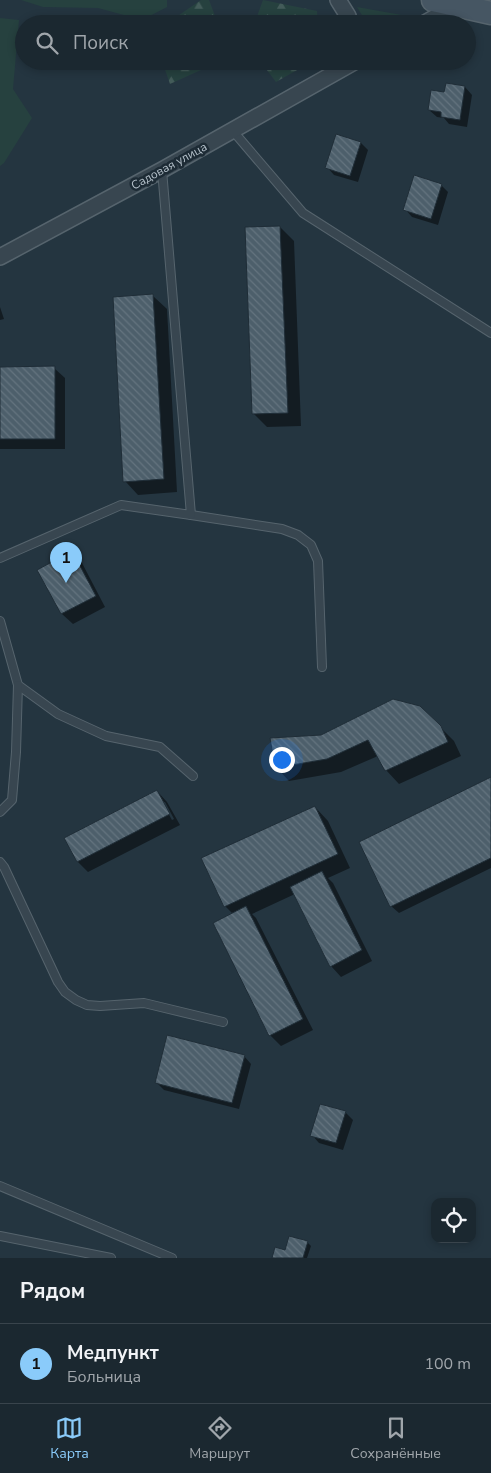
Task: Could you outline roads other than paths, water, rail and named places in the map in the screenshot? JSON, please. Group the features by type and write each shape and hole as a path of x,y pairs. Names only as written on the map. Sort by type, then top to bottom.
{"main road":[{"path":"433,0 457,2 491,13"}],"street":[{"path":"338,0 347,15"},
{"path":"437,15 457,2"},
{"name":"Садовая улица","path":"0,257 232,131 333,70"}],"lane":[{"path":"232,131 303,213 491,333"},
{"path":"162,170 191,515"},
{"path":"0,558 121,505 282,530 298,535 311,545 318,561 322,667"},
{"path":"0,621 18,686 12,800 0,812"},
{"path":"18,686 58,714 106,736 160,747 193,776"},
{"path":"0,862 58,982 65,992 76,1000 88,1005 100,1006 144,1003 223,1022"},
{"path":"0,1186 172,1258"},
{"path":"0,1236 111,1258"}],"place":[{"name":"Медпункт","path":"66,583"}]}
